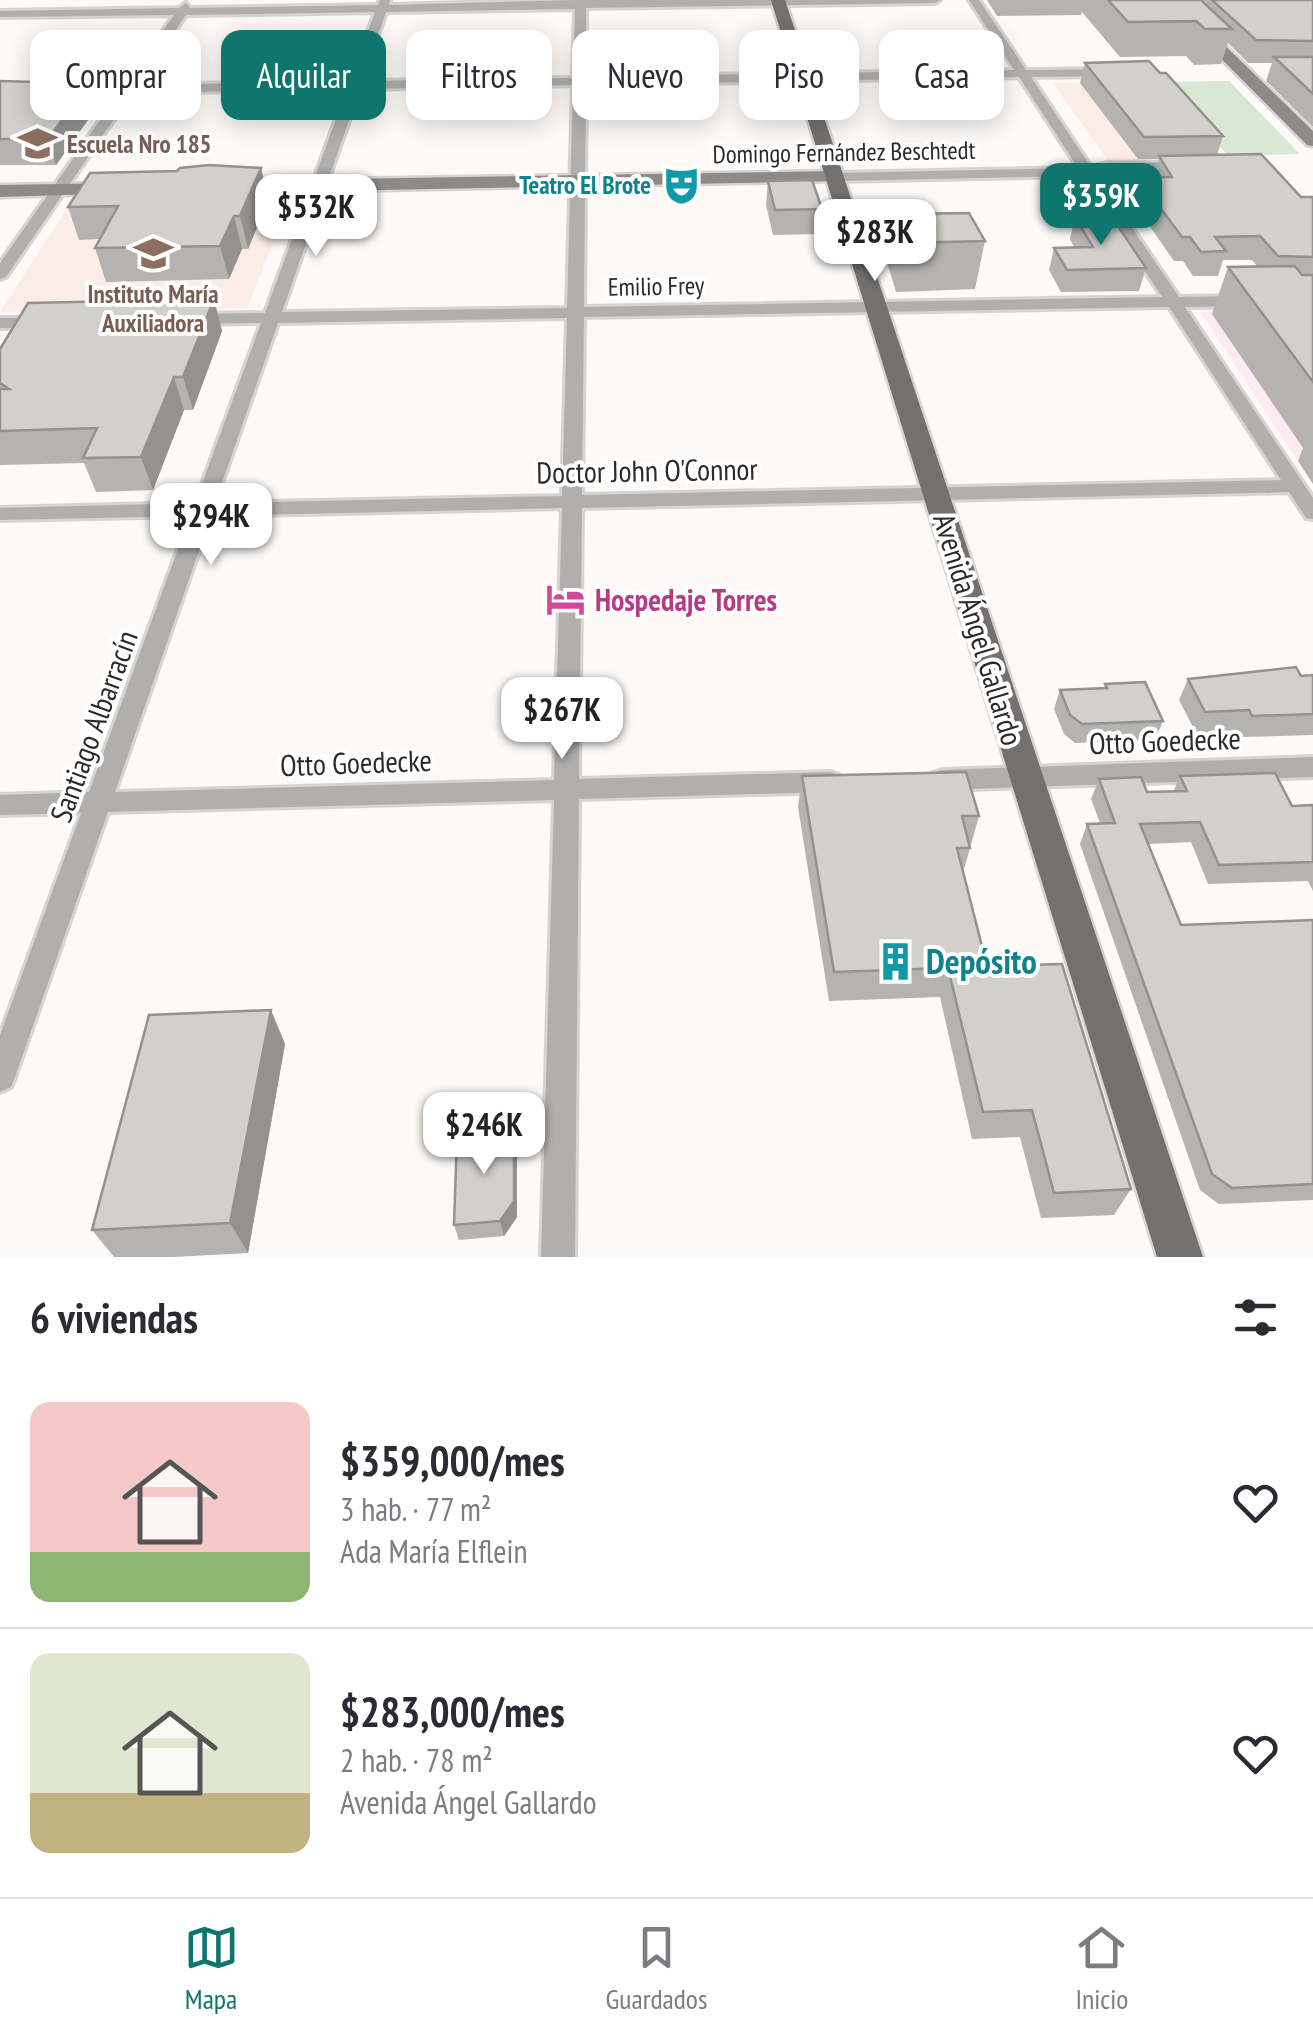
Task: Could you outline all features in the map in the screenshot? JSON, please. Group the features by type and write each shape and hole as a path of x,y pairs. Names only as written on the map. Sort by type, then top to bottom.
{"main road":[{"name":"Avenida Ángel Gallardo","path":"779,2 788,30"},
{"name":"Avenida Ángel Gallardo","path":"817,120 1180,1257"}],"street":[{"path":"169,30 190,0"},
{"path":"0,14 383,5 935,0"},
{"path":"974,0 1313,513"},
{"path":"1170,0 1252,72 1313,141"},
{"path":"580,30 581,4"},
{"name":"Santiago Albarracín","path":"374,30 383,5"},
{"path":"859,78 1128,72"},
{"path":"386,85 572,82"},
{"path":"0,274 107,120"},
{"name":"Santiago Albarracín","path":"0,1077 342,120"},
{"path":"558,1257 579,120"},
{"name":"Domingo Fernández Beschtedt","path":"210,187 1222,172 1239,169 1107,167 1090,172"},
{"path":"0,191 134,188"},
{"name":"Emilio Frey","path":"174,320 1272,300"},
{"path":"0,324 58,322"},
{"name":"Doctor John O'Connor","path":"0,514 1296,486"},
{"name":"Otto Goedecke","path":"926,780 1313,767"},
{"name":"Otto Goedecke","path":"0,805 846,782"}],"shaded area":[{"path":"1160,81 1227,159 1108,161 1053,83"},
{"name":"Instituto María Auxiliadora","path":"292,195 247,308 0,312 74,198"},
{"path":"1313,307 1313,484 1200,312"}],"green space":[{"path":"1229,81 1300,154 1228,156 1164,82"}],"building":[{"path":"1108,0 1201,0 1232,29 1205,29 1196,21 1128,22"},
{"path":"1212,0 1313,0 1313,41 1256,40"},
{"path":"1274,57 1313,57 1313,94"},
{"path":"1149,61 1160,73 1166,73 1223,136 1144,137 1085,63"},
{"path":"0,81 30,82 30,120 62,120 48,139 0,139"},
{"path":"1261,154 1301,197 1313,197 1313,257 1278,256 1260,236 1215,237 1226,251 1201,252 1190,237 1182,237 1138,178 1172,177 1159,156"},
{"path":"209,165 261,168 240,216 234,216 220,246 95,248 118,206 68,207 90,173 177,171"},
{"path":"812,180 822,209 775,210 768,181"},
{"path":"969,213 985,241 903,243 894,214"},
{"path":"1075,217 1112,217 1146,268 1067,270 1054,248 1093,247"},
{"path":"1295,266 1302,275 1313,275 1313,382 1228,267"},
{"path":"214,299 183,377 174,377 141,457 83,458 97,428 0,431 0,389 9,389 0,383 0,349 28,303"},
{"path":"1296,667 1301,676 1313,675 1313,714 1252,716 1249,710 1205,712 1188,679"},
{"path":"1145,682 1163,721 1082,724 1070,715 1060,690 1107,688 1105,684"},
{"path":"966,772 979,816 962,816 970,848 957,848 987,966 1062,964 1131,1189 1054,1193 1032,1110 983,1112 948,968 834,972 802,776"},
{"path":"1275,773 1292,806 1313,805 1313,862 1219,865 1200,822 1140,824 1181,925 1313,920 1313,1184 1232,1188 1212,1174 1087,824 1115,823 1099,779 1141,777 1147,792 1187,791 1180,776"},
{"path":"271,1010 230,1223 92,1230 149,1015"},
{"path":"514,1131 514,1201 500,1221 454,1225 457,1136"}],"place":[{"name":"Escuela Nro 185","path":"37,144"},
{"name":"Teatro El Brote","path":"681,185"},
{"name":"Instituto María Auxiliadora","path":"153,253"},
{"name":"Hospedaje Torres","path":"565,599"},
{"name":"Depósito","path":"896,961"}]}
